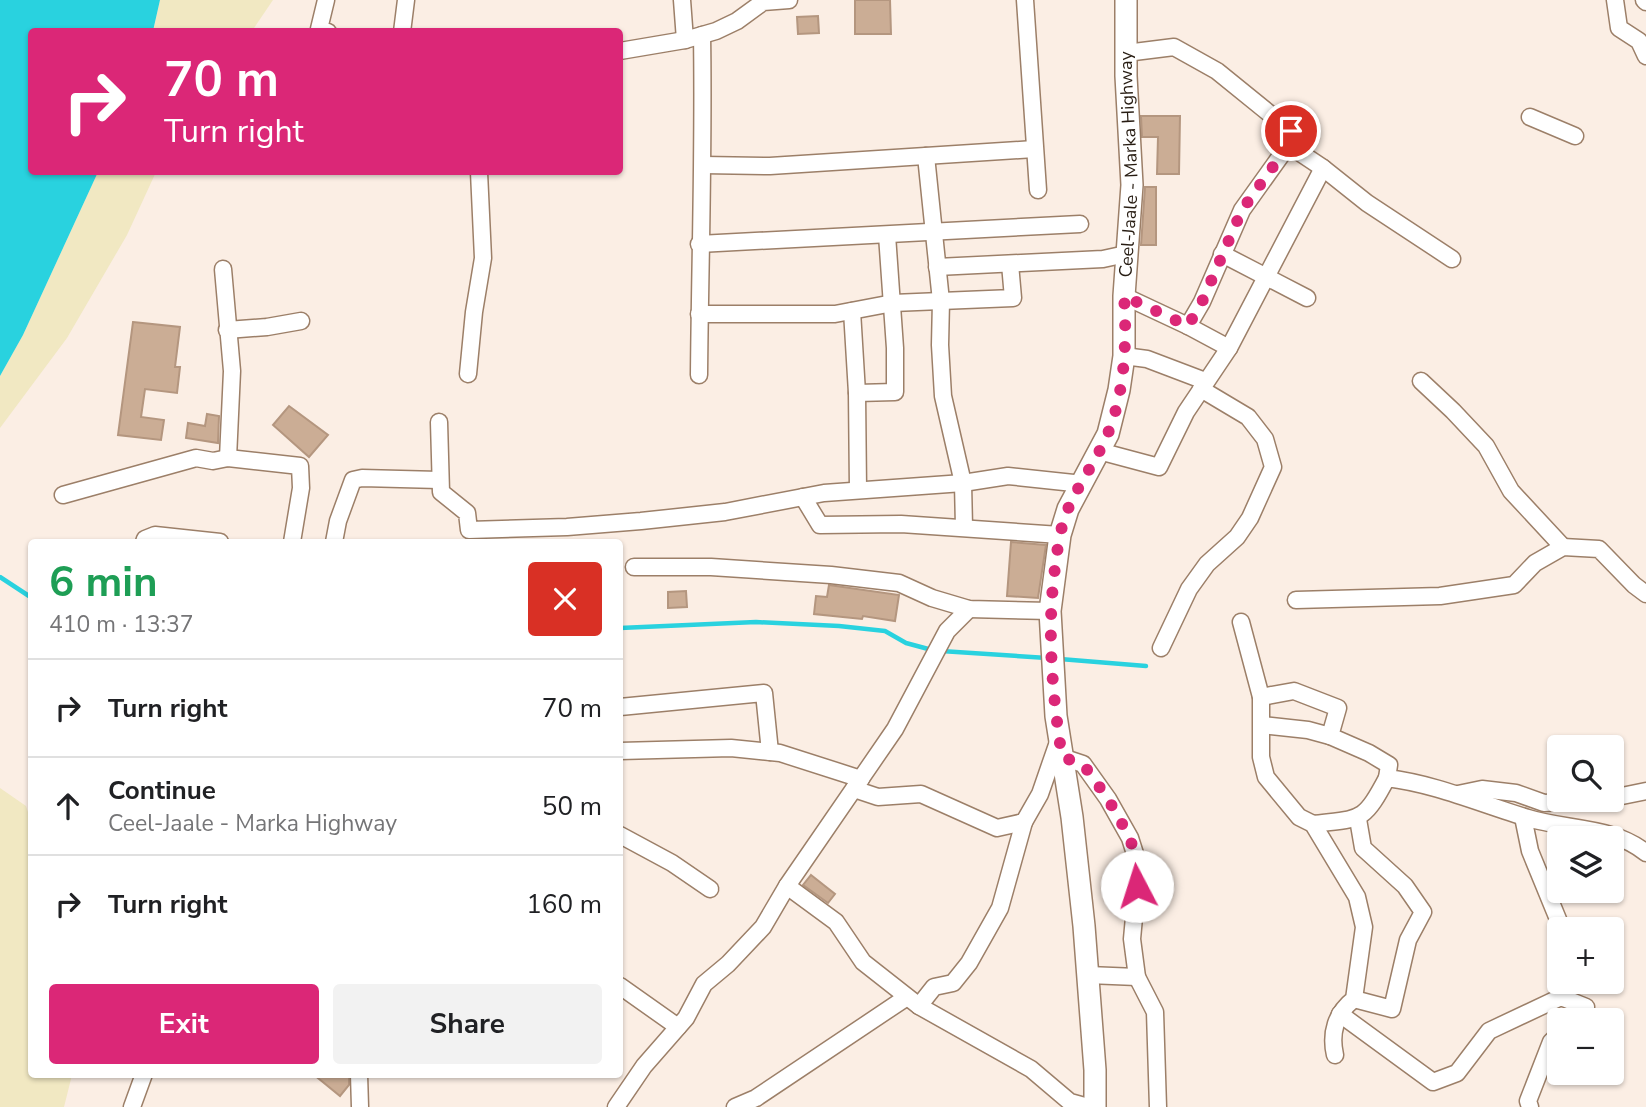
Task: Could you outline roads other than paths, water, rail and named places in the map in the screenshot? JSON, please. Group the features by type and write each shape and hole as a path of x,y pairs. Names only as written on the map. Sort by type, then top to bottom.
{"street":[{"path":"319,28 326,0"},
{"path":"402,28 406,0"},
{"path":"682,0 685,40"},
{"path":"623,50 702,35 737,21 746,5 789,0"},
{"path":"1025,0 1038,190"},
{"name":"Ceel-Jaale - Marka Highway","path":"1095,1107 1088,975 1072,817 1061,748 1050,611 1060,535 1068,509 1083,484 1114,415 1124,356 1124,296 1132,185 1126,0"},
{"path":"1615,0 1619,27 1639,41 1646,56"},
{"path":"699,374 702,35"},
{"path":"1126,53 1174,47 1217,71 1291,131 1293,148 1324,168 1367,203 1452,259"},
{"path":"1530,117 1575,136"},
{"path":"1188,326 1202,302 1242,210 1292,140"},
{"path":"702,165 770,166 1034,149"},
{"path":"926,156 941,301 943,396 963,483 964,527"},
{"path":"1099,451 1159,467 1186,412 1229,348 1324,168"},
{"path":"468,374 483,258 480,175"},
{"path":"699,244 1080,224"},
{"path":"857,393 895,392 893,303 887,235"},
{"path":"937,267 1103,259 1126,254"},
{"path":"1222,254 1307,298"},
{"path":"699,314 835,314 893,303 1013,298 1010,264"},
{"path":"223,269 232,382 228,458"},
{"path":"1124,296 1229,348"},
{"path":"852,311 857,393 858,490"},
{"path":"227,330 300,321"},
{"path":"1124,356 1147,359 1203,385 1248,417 1265,439 1273,467 1243,527 1207,564 1189,589 1161,648"},
{"path":"1421,382 1486,446 1511,491 1563,547"},
{"path":"439,422 441,492 467,513 469,530 567,527 641,521 725,512 858,490 963,483 1008,476 1083,484"},
{"path":"63,495 196,458 213,461 228,458 300,466 301,488 292,539"},
{"path":"335,539 338,521 354,480 439,480"},
{"path":"803,497 820,525 901,524 1060,535"},
{"path":"145,539 155,535 192,539"},
{"path":"1296,600 1433,597 1514,585 1535,562 1563,547 1599,549 1646,594"},
{"path":"634,567 711,567 831,575 899,583 932,598 969,609 1050,611"},
{"path":"616,1107 644,1066 686,1018 704,985 763,927 787,886 895,729 941,641 969,609"},
{"path":"1241,622 1261,697 1261,757 1266,777 1299,817 1314,824 1358,819 1372,807 1387,778 1389,765 1330,736 1262,725"},
{"path":"1261,697 1294,691 1338,708 1330,736"},
{"path":"623,708 764,693 769,752"},
{"path":"623,751 731,748 779,753 857,784 878,797 921,794 997,828 1024,822"},
{"path":"735,1107 756,1098 934,988 953,983 969,962 1000,908 1024,822 1061,748 1083,764 1108,799 1130,838 1136,860 1137,886 1132,939 1137,976 1155,1012 1158,1107"},
{"path":"1387,778 1413,781 1523,817 1586,829 1633,842 1646,853"},
{"path":"1458,794 1482,789 1517,793 1547,803"},
{"path":"1624,796 1646,791"},
{"path":"1523,817 1530,851 1557,917"},
{"path":"1354,999 1392,1009 1408,940 1423,912 1405,886 1363,848 1358,819"},
{"path":"1314,824 1357,897 1364,928 1354,999 1343,1008 1335,1025 1332,1044 1335,1055"},
{"path":"623,837 672,863 710,889"},
{"path":"787,886 836,922 863,962 913,1001 1031,1069 1070,1102 1088,1107"},
{"path":"1088,975 1137,976"},
{"path":"623,988 678,1027"},
{"path":"1340,1014 1433,1082 1457,1073 1489,1031 1561,998 1585,1008"},
{"path":"1530,1107 1528,1101 1547,1052"},
{"path":"132,1107 143,1078"},
{"path":"359,1078 360,1107"}],"water":[{"path":"0,0 160,0 154,28 28,28 28,175 97,175 23,335 0,376"}],"waterway":[{"path":"0,577 28,595"},
{"path":"623,628 756,622 839,626 885,631 906,643 932,650"},
{"path":"941,651 1047,658"},
{"path":"1060,659 1146,666"}]}
